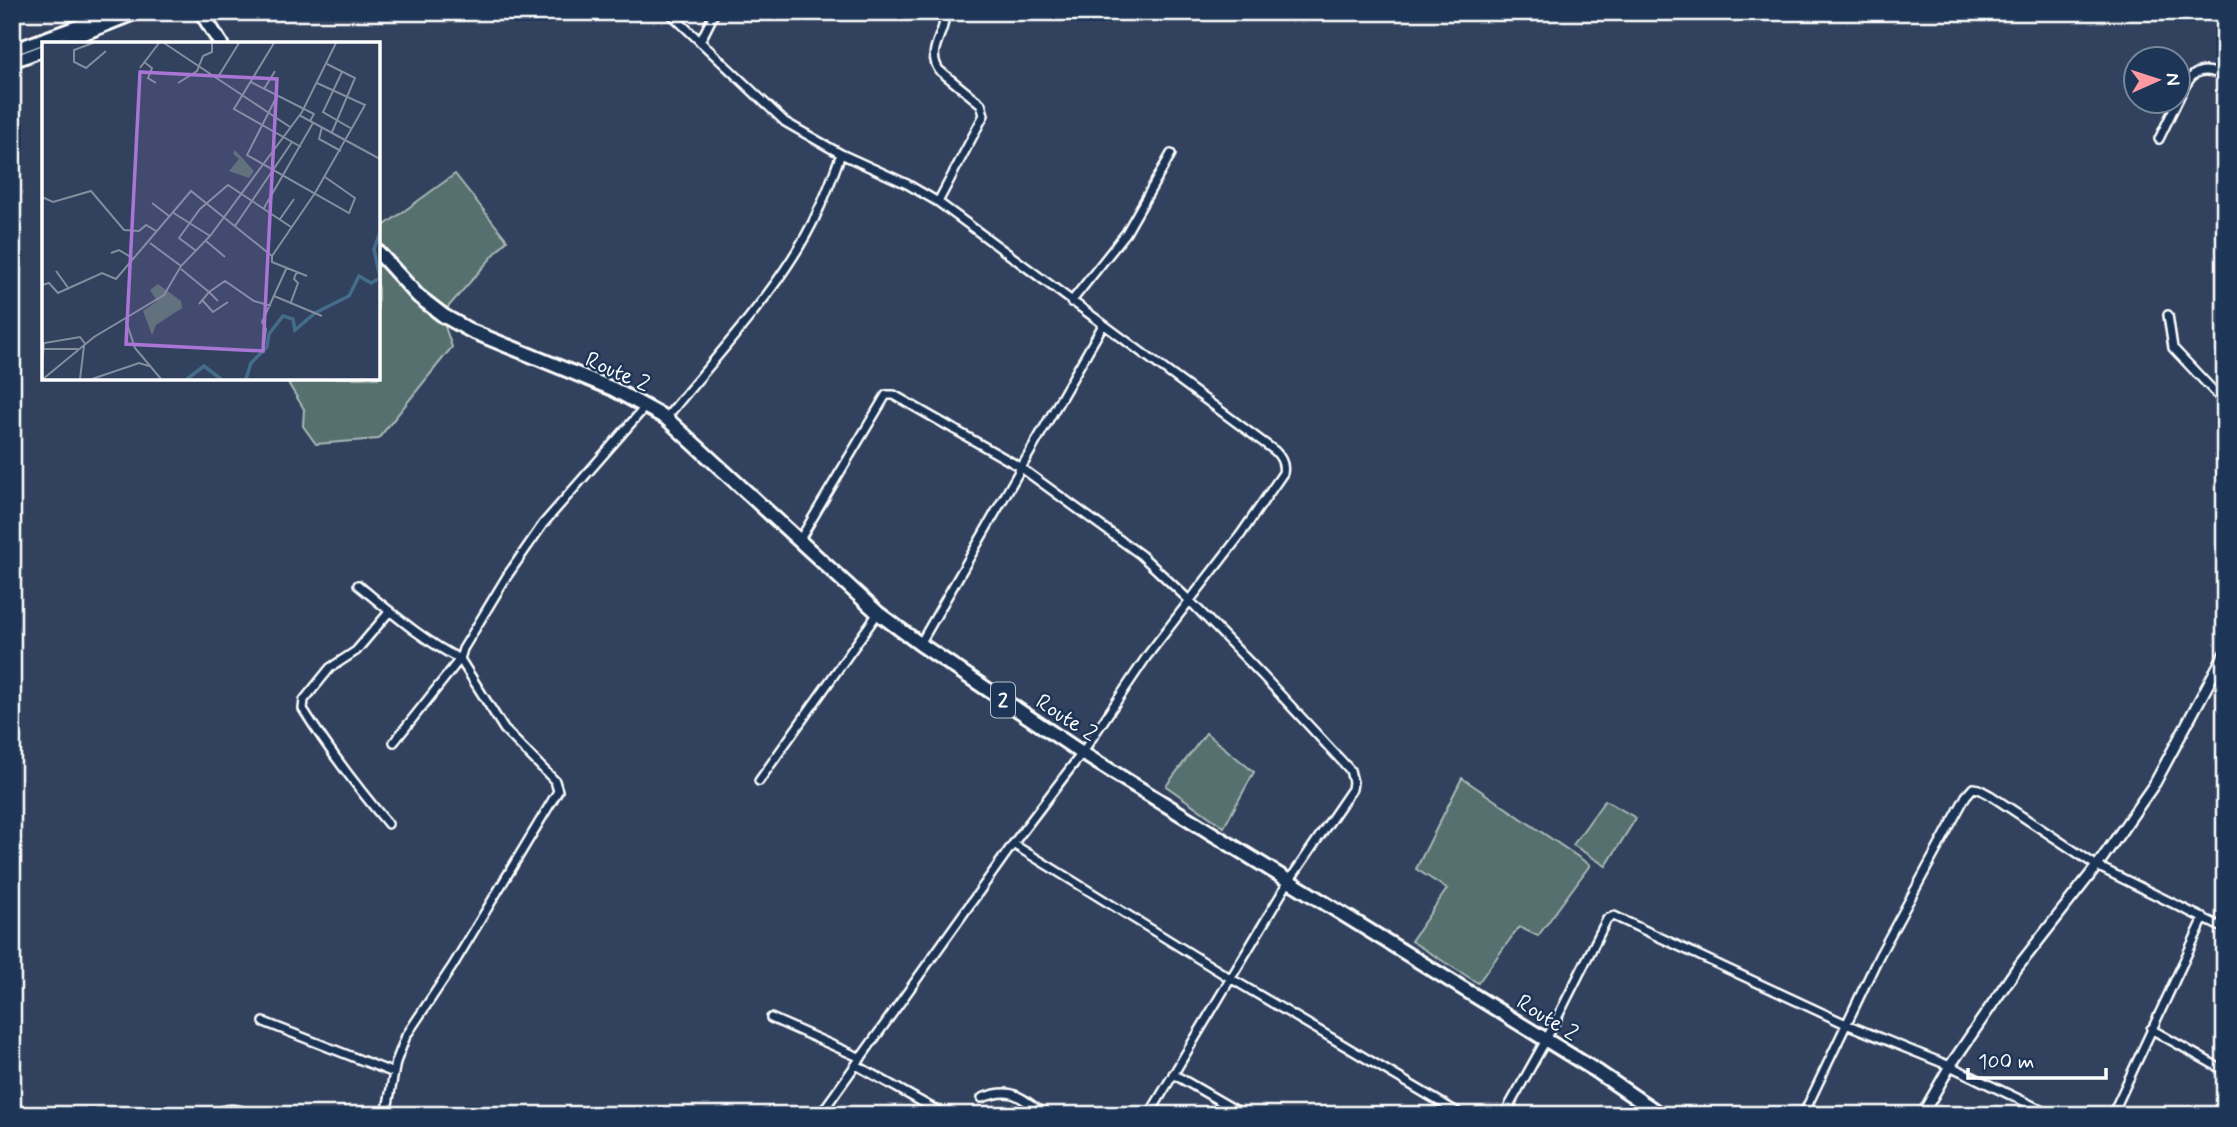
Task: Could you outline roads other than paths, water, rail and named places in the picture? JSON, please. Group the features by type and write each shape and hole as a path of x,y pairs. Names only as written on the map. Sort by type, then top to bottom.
{"highway":[{"path":"198,13 220,42"},
{"name":"Route 2","path":"380,254 418,296 444,316 471,331 613,389 666,418 878,613 920,644 1082,753 1546,1040 1661,1115"}],"main road":[{"path":"12,50 116,12"},
{"path":"64,42 139,12"},
{"path":"12,62 42,51"}],"street":[{"path":"669,12 785,122 841,154 907,184 938,202 1275,451 1282,460 1283,473 1241,534 1138,669 1082,753 1013,844 820,1115"},
{"path":"700,42 715,12"},
{"path":"938,202 984,115 981,104 935,64 933,53 941,33 944,12"},
{"path":"2192,78 2201,71 2214,72 2225,78"},
{"path":"2159,139 2170,116"},
{"path":"666,418 769,290 798,248 819,210 841,154"},
{"path":"1071,302 1126,233 1171,154"},
{"path":"2168,315 2173,348 2225,403"},
{"path":"920,644 1103,325"},
{"path":"799,541 886,396 894,395 1020,467 1141,555 1189,600 1291,706 1352,775 1352,789 1289,881 1149,1115"},
{"path":"394,742 460,659 507,576 543,524 647,406"},
{"path":"358,585 430,642 460,659 504,729 555,781 558,790 452,967 406,1036 394,1073 386,1115"},
{"path":"388,824 333,754 303,705 311,690 330,668 356,651 390,611"},
{"path":"759,782 878,613"},
{"path":"1922,1115 1950,1066 2017,968 2097,866 2155,783 2225,653"},
{"path":"1802,1115 1879,956 1971,790 1979,789 1990,795 2097,866 2225,929"},
{"path":"1013,844 1230,978 1462,1115"},
{"path":"1504,1115 1546,1040 1607,919 1614,916 1846,1024 1950,1066 2052,1115"},
{"path":"2112,1115 2204,918"},
{"path":"771,1018 858,1061 945,1115"},
{"path":"264,1022 394,1073"},
{"path":"2151,1029 2225,1071"},
{"path":"1173,1074 1244,1115"},
{"path":"982,1098 999,1091 1009,1092 1046,1115"},
{"path":"213,1115 230,1109 254,1115"}]}
